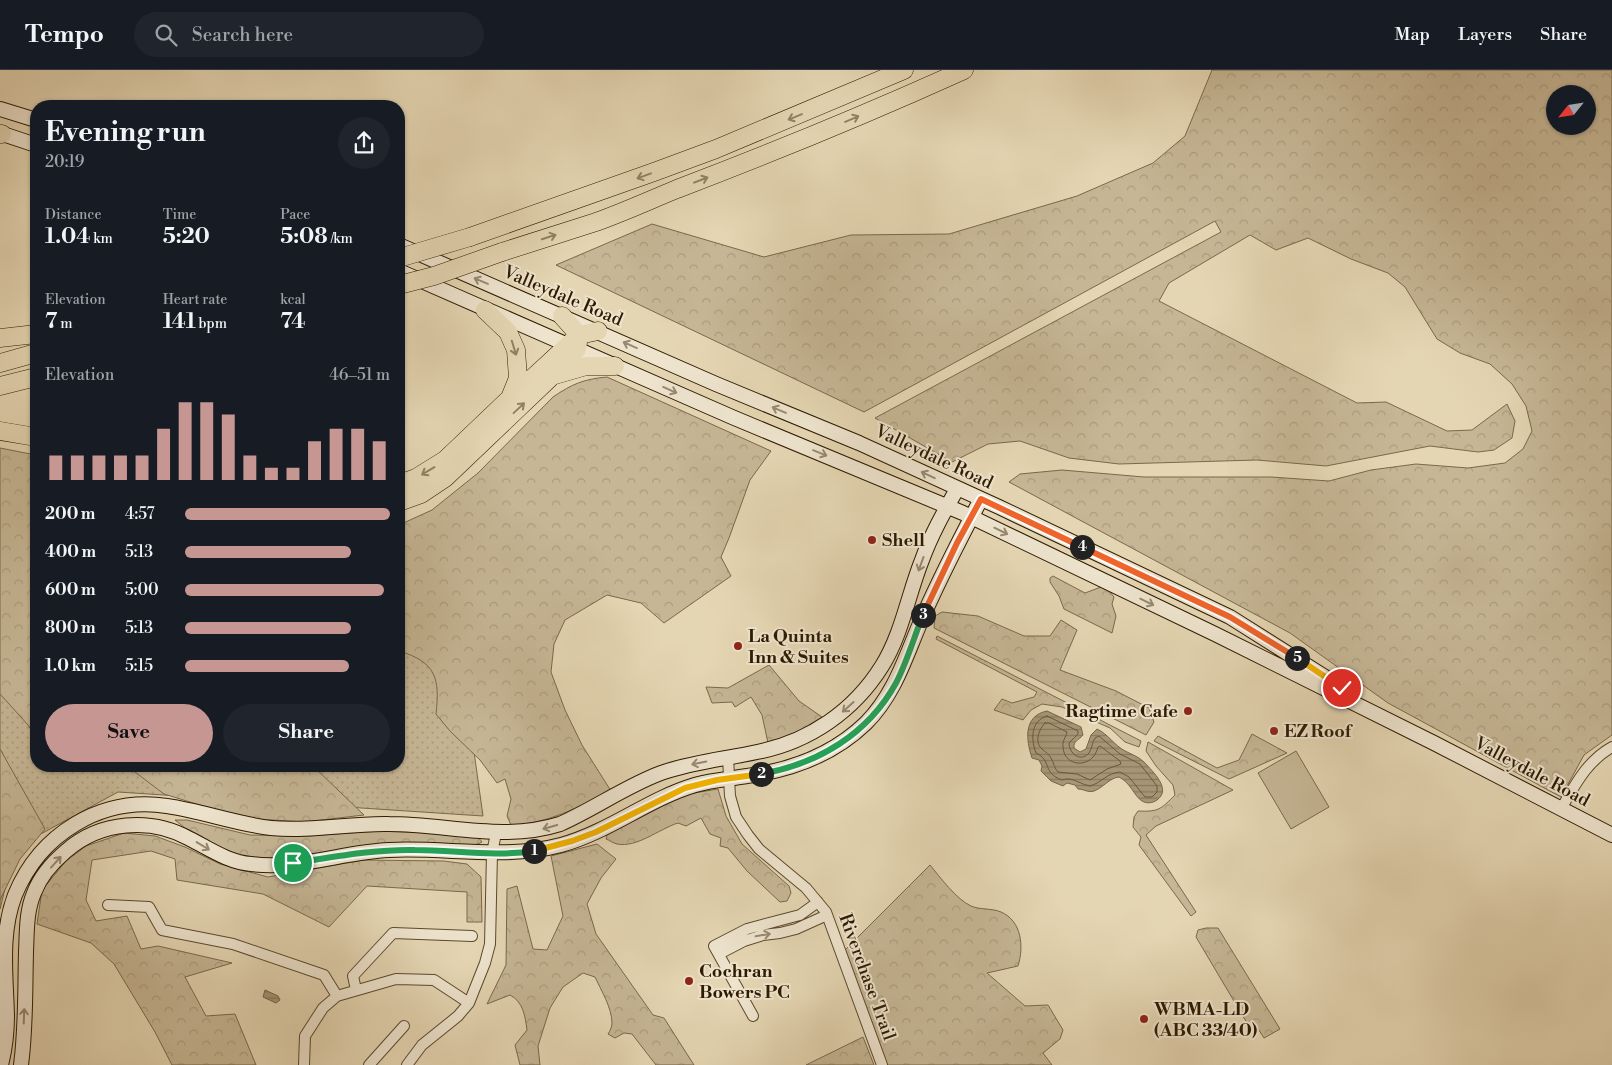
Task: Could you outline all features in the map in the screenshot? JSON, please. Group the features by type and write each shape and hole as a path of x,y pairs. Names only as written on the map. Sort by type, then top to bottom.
{"highway":[{"path":"405,256 470,237 716,149 904,70"},
{"path":"405,283 434,276 630,209 779,150 964,70"},
{"path":"405,293 414,290 434,276"},
{"path":"485,310 508,332 516,350 518,378 510,398"},
{"path":"562,316 574,343"},
{"path":"405,482 416,478 445,460 510,398 574,343 598,331"},
{"path":"0,338 30,335"},
{"path":"405,500 421,494 445,478 552,376 574,343"},
{"path":"0,363 30,355"},
{"path":"552,376 586,366 615,366"},
{"path":"0,386 30,378"},
{"path":"0,431 30,436"}],"street":[{"path":"0,109 30,118"},
{"path":"1,133 30,143"},
{"name":"Valleydale Road","path":"405,248 716,384 859,443 1230,617 1342,688 1407,724 1434,743"},
{"name":"Valleydale Road","path":"405,275 485,310 574,343 615,366 732,417 948,506 1215,634 1434,743 1612,835"},
{"path":"1,1065 7,1031 4,940 12,901 24,876 43,851 61,832 90,815 124,805 148,804 169,806 269,828 389,824 511,833 545,829 572,818 661,774 688,765 772,749 809,734 837,716 864,691 883,665 891,648 922,561 957,489"},
{"path":"21,1065 27,931 30,904 34,890 53,864 68,850 94,834 124,826 152,826 181,834 211,851 232,860 268,866 392,850 492,853 530,851 572,841 596,832 685,788 728,778 780,770 815,759 843,742 874,714 897,680 944,569 981,499"},
{"path":"1561,809 1586,767 1612,747"},
{"name":"Riverchase Trail","path":"728,758 728,778 733,809 748,836 759,849 806,888 827,914 882,1065"},
{"path":"407,1065 422,1045 458,1016 469,1003 486,963 490,944 492,853 496,832"},
{"path":"716,950 747,930 800,915 818,902"},
{"path":"108,905 150,907 162,930 233,944 324,975 337,996"},
{"path":"716,950 763,934 780,933 796,929 827,914"},
{"path":"356,990 352,976 393,933 472,936"},
{"path":"716,950 753,1016"},
{"path":"304,1065 305,1036 322,1008 337,996 396,979 434,980 469,1003"},
{"path":"369,1065 404,1026"}],"green space":[{"path":"1212,70 1612,70 1612,735 1584,755 1561,797 1388,703 1290,633 1009,482 1020,474 1062,470 1144,477 1271,477 1329,481 1371,470 1416,464 1468,468 1505,463 1523,449 1532,431 1526,406 1512,384 1490,364 1460,353 1437,339 1405,287 1388,273 1351,259 1308,238 1276,250 1250,235 1169,283 1159,301 1357,403 1386,402 1447,431 1472,430 1507,404 1515,421 1512,438 1494,450 1478,452 1430,446 1326,466 1257,460 1119,464 1069,458 1020,441 988,444 952,462 875,418 1221,232 1215,221 864,412 556,265 652,224 764,257 851,235 949,234 1077,196 1153,163 1185,136"},
{"path":"607,377 771,451 750,480 721,557 731,576 664,623 641,603 607,595 565,620 554,644 551,672 565,710 582,745 611,791 575,809 550,818 538,822 511,825 507,816 511,799 505,779 497,783 480,760 450,731 436,714 437,691 433,673 421,660 405,653 405,522 432,510 478,473 553,397 578,383"},
{"path":"0,448 30,454 30,728 0,694"},
{"path":"1053,576 1085,593 1101,587 1109,591 1114,597 1112,604 1116,616 1112,633 1064,609 1059,596 1050,582 1050,578"},
{"path":"450,580 483,816 118,792 15,848 0,909 0,619 30,620 30,772 405,772 405,584"},
{"path":"942,612 978,616 1024,636 1050,636 1061,620 1077,630 1060,670 1116,691 1149,708 1154,722 1146,735 934,628 935,616"},
{"path":"937,636 1141,741 1139,747 1125,742 1110,728 1062,707 1042,704 1031,710 1023,720 994,710 1002,699 1012,703 1034,697 1037,692 936,639"},
{"path":"769,665 799,701 822,717 792,735 768,743 762,715 751,697 735,707 732,702 712,703 706,687 728,688"},
{"path":"1252,734 1287,753 1229,779 1154,741 1158,736 1217,768 1239,760"},
{"path":"1148,742 1233,790 1156,826 1146,835 1196,912 1191,916 1139,845 1141,837 1133,827 1134,817 1138,811 1159,809 1175,795 1173,785 1146,751"},
{"path":"0,749 45,829 20,859 0,900"},
{"path":"1296,751 1329,807 1291,829 1258,773"},
{"path":"135,772 319,772 364,815 304,822 242,818 164,794"},
{"path":"718,789 726,816 742,844 789,886 791,893 787,901 780,902 747,871 728,848 720,846 721,838 710,834 701,818 686,826 678,823 632,843 617,844 606,839 607,835 682,795"},
{"path":"175,820 187,820 250,835 308,836 378,831 460,834 478,837 482,842 475,845 385,845 265,861 232,853 185,828"},
{"path":"124,833 155,836 185,847 220,864 268,877 363,860 444,861 467,864 481,877 482,922 467,922 467,892 367,886 329,927 263,894 177,880 175,859 151,851 92,860 86,900 96,921 127,916 141,949 158,946 232,963 185,977 206,1016 235,1014 256,1065 172,1065 155,1032 114,964 91,943 37,924 42,890 66,861 86,846"},
{"path":"597,844 616,859 601,878 587,904 596,934 653,1015 664,1018 694,1065 656,1065 632,1034 624,1033 615,1038 608,1034 611,1029 612,1017 606,999 595,977 583,973 563,987 550,1008 538,1046 540,1065 520,1065 515,1045 527,1030 524,1014 518,1001 510,995 487,1004 506,965 507,889 517,886 533,949 547,950 563,916 551,856"},
{"path":"930,865 960,899 971,906 1001,912 1008,916 1017,928 1021,943 1018,966 987,973 1025,1006 1048,1005 1063,1030 1060,1039 1043,1053 1052,1065 886,1065 845,950"},
{"path":"1218,928 1280,1029 1264,1038 1257,1027 1247,1023 1196,937 1198,930"},
{"path":"863,1037 874,1065 806,1065"}],"water":[{"path":"1047,711 1081,727 1083,735 1075,742 1074,746 1080,752 1086,749 1091,735 1097,729 1121,749 1142,760 1160,781 1163,791 1161,796 1154,802 1144,802 1119,777 1092,791 1078,789 1075,785 1067,783 1063,786 1051,781 1041,771 1042,766 1039,760 1032,758 1028,744 1030,723 1039,714"},
{"path":"265,990 278,996 280,1000 276,1003 263,997"}],"place":[{"name":"Shell","path":"872,540"},
{"name":"La Quinta Inn & Suites","path":"738,646"},
{"name":"Ragtime Cafe","path":"1188,711"},
{"name":"EZ Roof","path":"1274,731"},
{"name":"Cochran Bowers PC","path":"689,981"},
{"name":"WBMA-LD (ABC 33/40)","path":"1144,1019"}],"route":[{"path":"293,863 370,851 416,850 506,853 544,849 596,832 685,788 717,780 780,770 825,754 866,723 893,688 944,569 981,499 1230,617 1342,688"}]}
